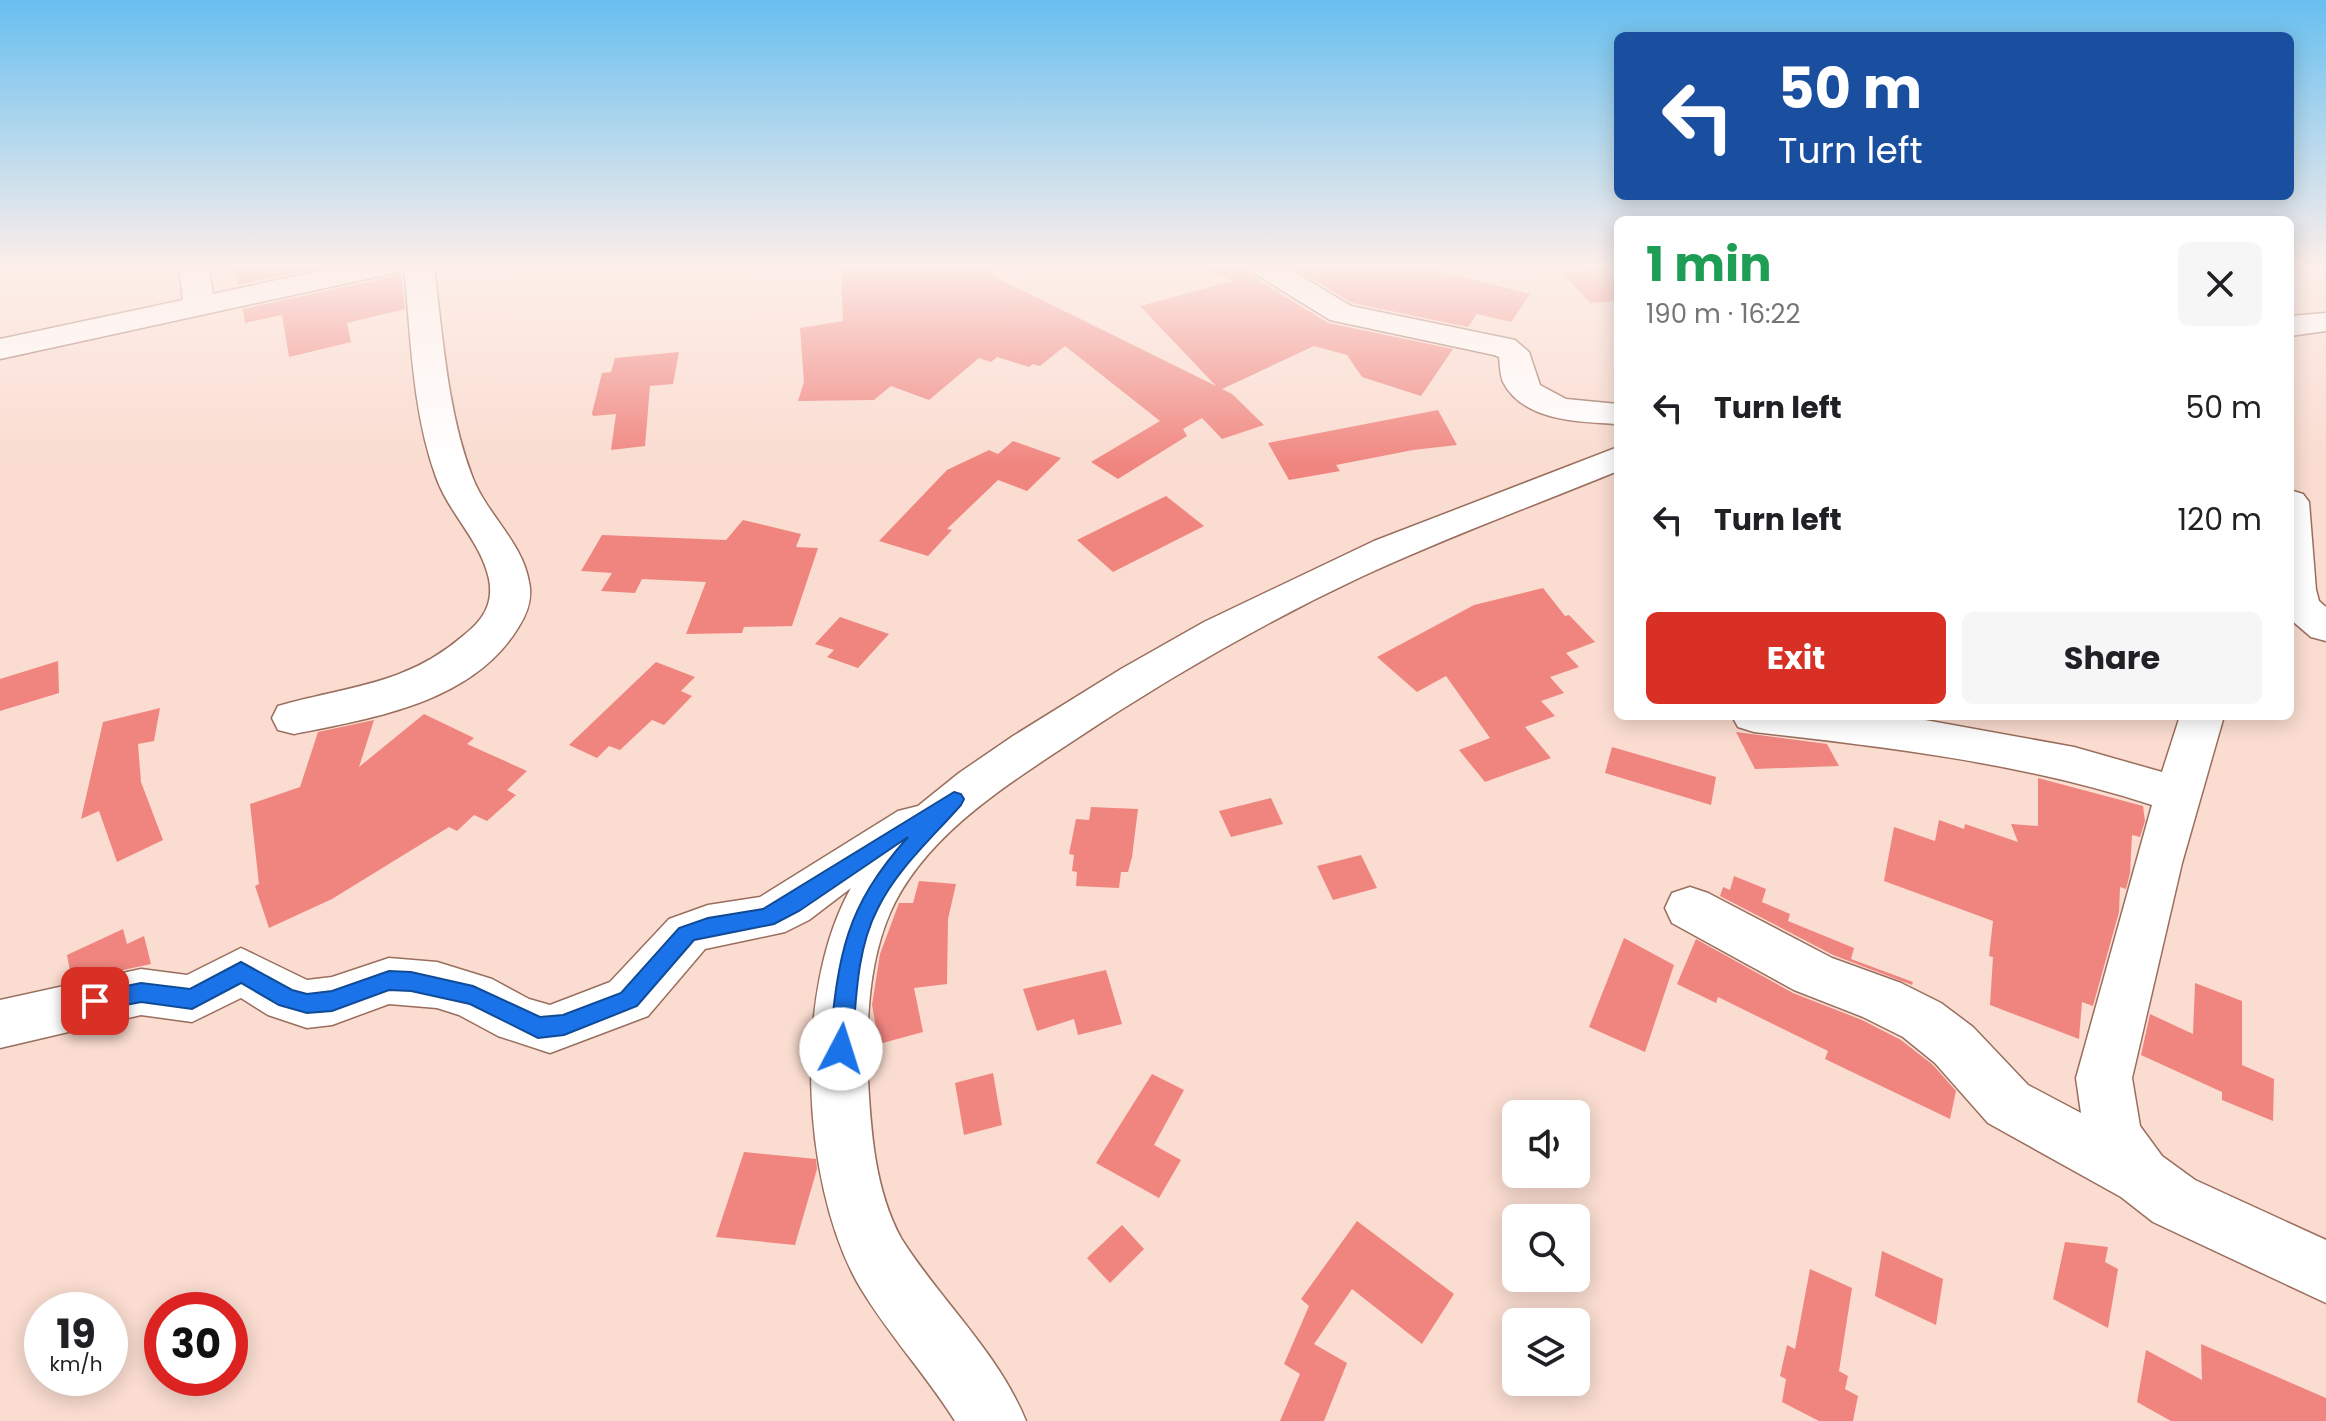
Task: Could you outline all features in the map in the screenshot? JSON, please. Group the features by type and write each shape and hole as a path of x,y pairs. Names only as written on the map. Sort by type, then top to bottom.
{"street":[{"path":"0,349 74,333"},
{"path":"294,718 398,696 428,684 475,651 499,628 512,597 508,575 488,532 456,482 439,427 427,333"},
{"path":"1438,333 1504,347 1513,352 1521,384 1541,400 1588,412 1614,414"},
{"path":"0,1024 141,992 192,999 241,971 287,998 307,1004 332,1001 389,981 411,981 473,996 538,1028 564,1025 629,999 687,934 708,926 767,917 779,911 1079,715 1275,605 1386,551 1614,460"},
{"path":"2294,523 2295,590 2304,610 2326,627"},
{"path":"2294,638 2326,634"},
{"path":"1789,720 2033,754 2123,776 2177,795"},
{"path":"2141,1176 2113,1136 2104,1078 2177,795 2201,720"},
{"path":"954,799 891,870 867,907 856,938 846,986 841,1049 845,1161 861,1222 889,1279 956,1365 993,1421"},
{"path":"1690,908 1813,974 1882,1000 1922,1020 1954,1045 2008,1104 2141,1176 2174,1201 2326,1272"}],"building":[{"path":"285,333 349,333 351,342 289,357"},
{"path":"800,333 1109,333 1216,386 1166,333 1378,333 1453,349 1421,396 1362,377 1347,355 1314,346 1222,389 1232,394 1264,425 1222,439 1202,418 1183,429 1187,436 1118,479 1091,462 1160,421 1065,346 1040,366 1033,364 1029,367 997,357 991,362 979,358 929,400 891,386 874,400 798,401 804,382"},
{"path":"679,352 673,384 650,386 645,446 611,450 616,414 593,416 592,413 602,373 611,372 615,358"},
{"path":"1438,410 1457,445 1336,465 1340,471 1289,480 1268,443"},
{"path":"1013,441 1061,458 1027,491 998,480 947,529 952,530 928,556 879,541 947,470 989,450 998,454"},
{"path":"1166,496 1204,526 1113,572 1077,540"},
{"path":"743,520 801,534 796,547 818,548 792,626 744,627 742,633 686,634 706,582 642,579 635,593 601,591 612,573 581,571 602,535 726,540"},
{"path":"1543,588 1565,616 1569,615 1595,642 1566,653 1579,667 1550,677 1564,693 1541,701 1555,716 1525,727 1551,758 1485,782 1459,750 1490,738 1446,676 1417,692 1377,657 1474,605"},
{"path":"840,617 889,634 858,668 827,657 834,650 815,644"},
{"path":"58,661 59,693 0,711 0,679"},
{"path":"656,662 695,677 681,691 692,696 664,725 652,720 620,750 609,746 597,758 569,745"},
{"path":"160,708 154,741 138,744 141,782 163,840 117,862 99,811 81,819 103,722"},
{"path":"424,714 474,738 467,744 527,771 507,790 516,795 487,821 474,815 457,831 449,827 332,899 269,928 255,886 259,884 250,804 300,787 318,732 374,720 359,767"},
{"path":"1736,732 1827,744 1839,766 1755,769"},
{"path":"1612,747 1716,777 1711,805 1605,773"},
{"path":"2038,778 2143,806 2145,821 2140,837 2132,835 2130,873 2126,889 2120,887 2119,912 2093,1006 2082,1002 2079,1039 1990,1005 1993,957 1989,956 1993,921 1884,881 1894,827 1935,841 1939,820 1964,829 1965,824 2018,842 2011,824 2038,826"},
{"path":"1271,798 1283,824 1231,837 1219,811"},
{"path":"1091,807 1138,809 1132,857 1128,872 1121,872 1119,888 1076,886 1077,872 1072,871 1074,855 1069,854 1076,819 1089,820"},
{"path":"1361,855 1377,888 1333,900 1317,866"},
{"path":"1734,876 1766,889 1762,902 1790,914 1788,921 1854,948 1851,959 1913,982 1912,985 1833,955 1720,896 1723,887 1730,890"},
{"path":"919,881 956,884 948,919 947,984 914,988 923,1032 879,1044 872,1005 880,954 899,903 913,903"},
{"path":"123,929 127,944 144,936 151,964 72,981 67,955"},
{"path":"1624,938 1674,965 1645,1052 1589,1027"},
{"path":"1696,939 1793,993 1862,1020 1901,1040 1933,1065 1956,1091 1950,1119 1825,1059 1828,1051 1718,997 1716,1003 1677,984"},
{"path":"1106,970 1122,1024 1078,1035 1074,1019 1037,1031 1023,989"},
{"path":"2195,983 2242,1001 2242,1065 2274,1079 2273,1121 2222,1100 2222,1092 2141,1055 2150,1014 2193,1034"},
{"path":"993,1073 1002,1125 964,1135 955,1083"},
{"path":"1152,1074 1184,1090 1154,1145 1181,1160 1159,1198 1096,1163"},
{"path":"744,1152 816,1159 817,1169 795,1245 716,1237"},
{"path":"1357,1221 1454,1294 1422,1344 1352,1289 1314,1344 1347,1363 1324,1421 1280,1421 1300,1374 1284,1364 1309,1306 1301,1299"},
{"path":"1122,1225 1144,1249 1110,1283 1087,1258"},
{"path":"2065,1242 2108,1247 2105,1262 2118,1269 2108,1328 2053,1299"},
{"path":"1882,1251 1943,1279 1936,1325 1875,1296"},
{"path":"1810,1269 1852,1288 1839,1371 1848,1376 1845,1389 1858,1396 1853,1421 1819,1421 1782,1402 1786,1379 1780,1376 1787,1345 1795,1349"},
{"path":"2201,1344 2326,1398 2326,1421 2171,1421 2137,1402 2146,1350 2202,1380"}],"route":[{"path":"95,1001 141,992 192,999 241,971 287,998 307,1004 332,1001 389,981 411,981 473,996 538,1028 550,1029 629,999 643,987 687,934 708,926 767,917 791,905 847,865 954,799 891,870 867,907 856,938 846,986 841,1049"}]}
